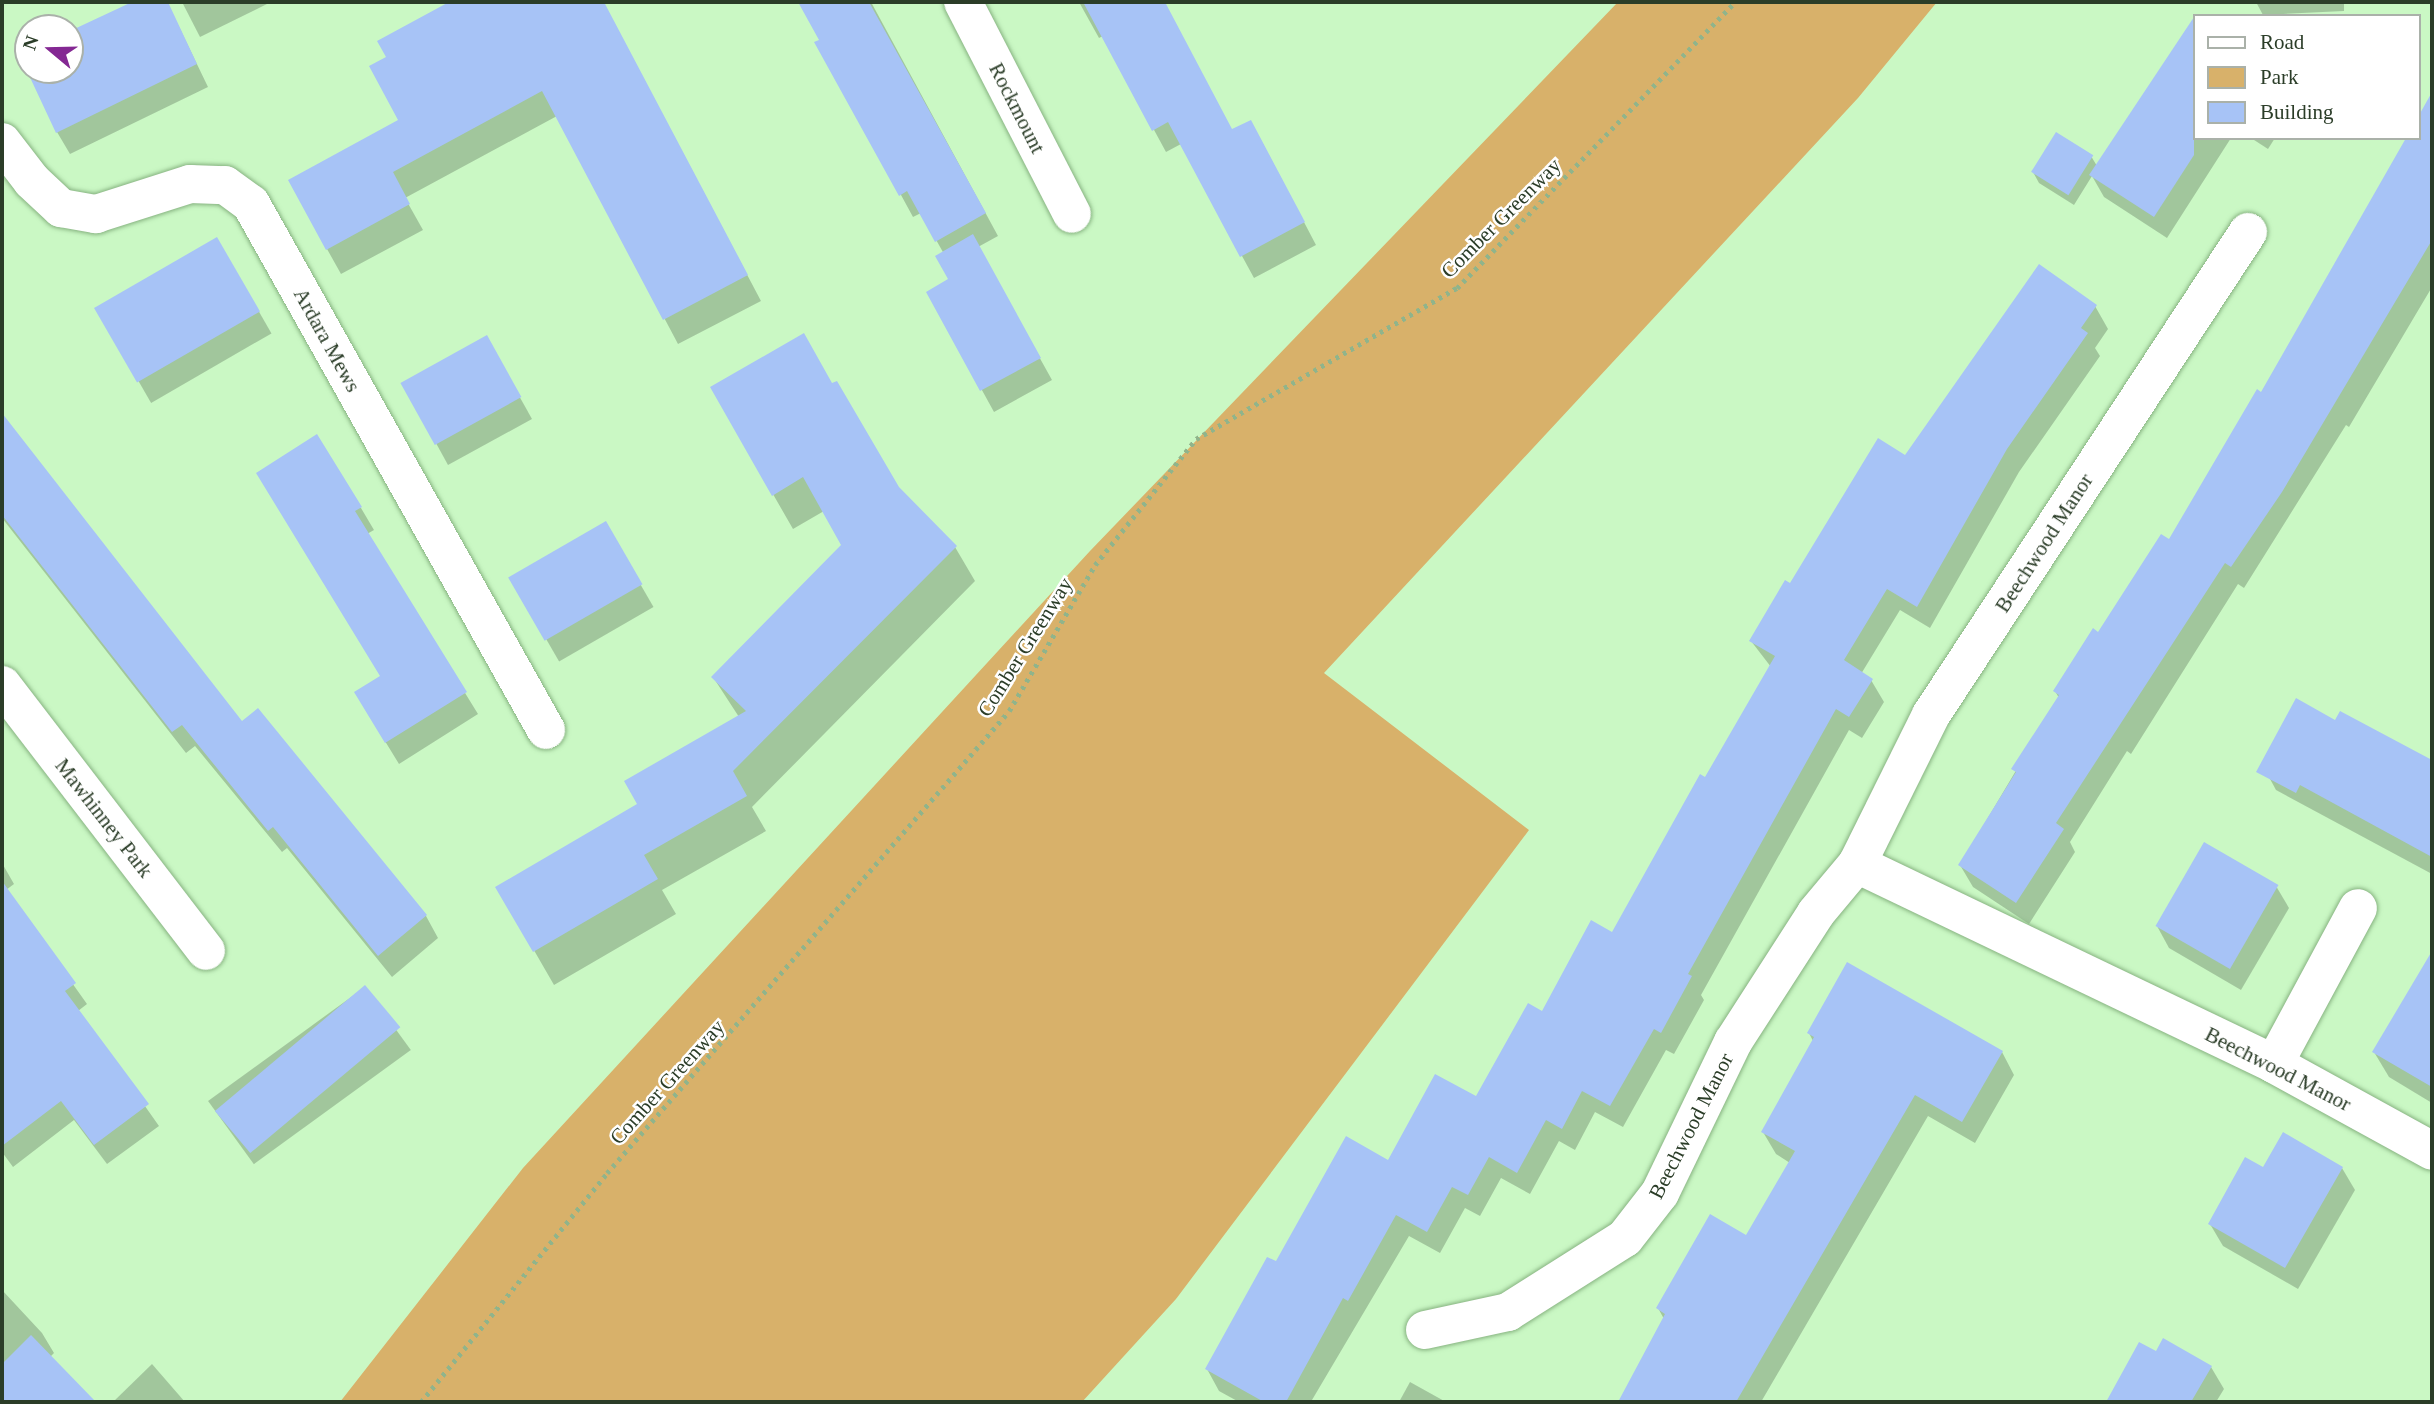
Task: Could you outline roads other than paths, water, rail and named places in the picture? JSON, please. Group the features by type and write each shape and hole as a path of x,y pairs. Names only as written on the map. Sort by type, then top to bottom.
{"street":[{"name":"Rockmount","path":"963,2 1072,214"},
{"name":"Ardara Mews","path":"2,142 32,181 61,208 96,214 190,184 225,185 251,204 546,730"},
{"name":"Beechwood Manor","path":"1425,1330 1508,1312 1625,1238 1660,1193 1733,1042 1816,913 1857,864 1931,715 2248,232"},
{"name":"Mawhinney Park","path":"2,685 206,950"},
{"name":"Beechwood Manor","path":"1857,864 2274,1064 2432,1151"},
{"path":"2274,1064 2358,908"}]}
